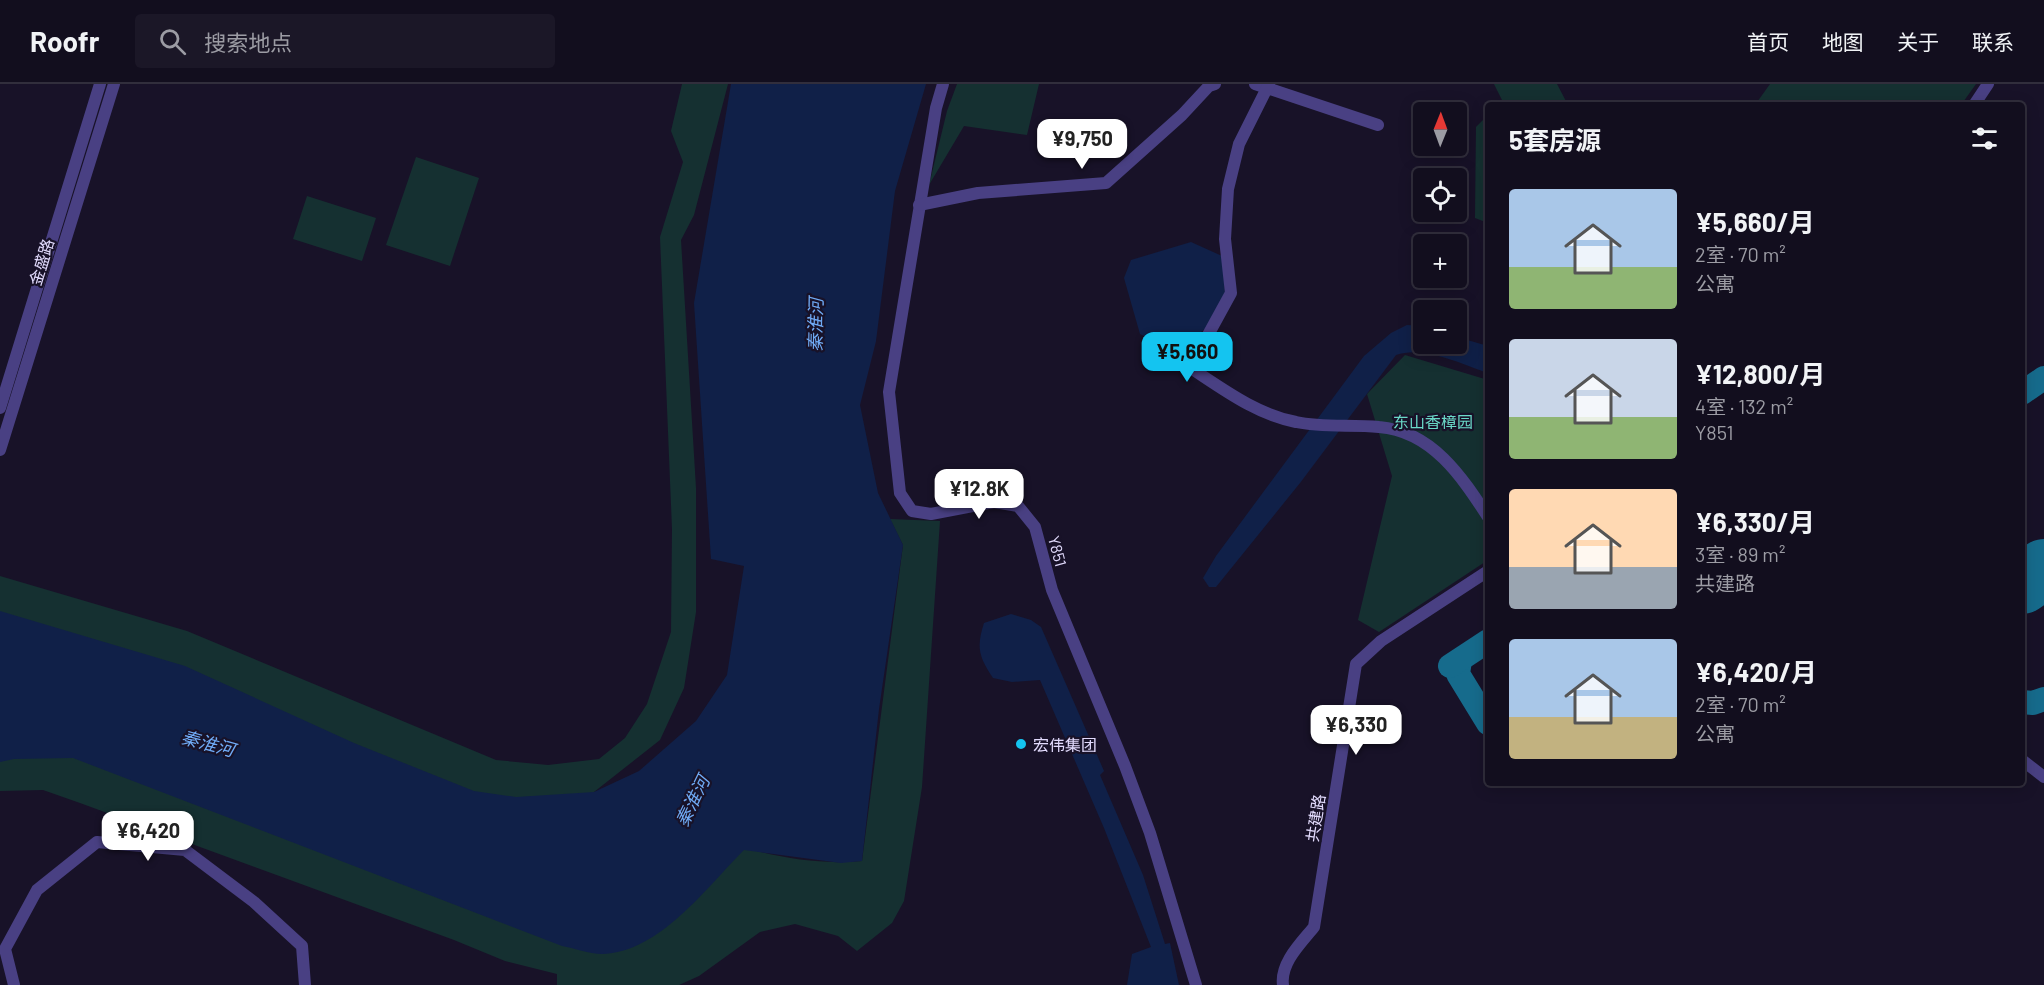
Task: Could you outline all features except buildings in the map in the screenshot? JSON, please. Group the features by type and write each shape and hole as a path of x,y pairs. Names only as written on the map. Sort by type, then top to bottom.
{"street":[{"name":"金盛路","path":"0,408 100,84"},
{"name":"金盛路","path":"0,450 114,84"},
{"name":"Y851","path":"943,84 936,108 889,392 900,493 912,511 931,514 994,502 1018,506 1035,527 1052,590 1125,766 1150,833 1196,985"},
{"path":"919,205 978,193 1106,183 1182,115 1209,86 1215,84"},
{"path":"1976,102 1988,84"},
{"path":"1378,125 1264,85 1239,144 1228,189 1225,239 1232,293 1208,334 1184,363 1238,398 1273,416 1298,423 1382,427 1410,436 1433,448 1461,476 1485,512"},
{"name":"共建路","path":"1283,985 1281,976 1293,953 1314,927 1356,664 1381,641 1485,573"},
{"path":"2025,762 2044,777"},
{"path":"14,985 5,949 37,890 97,842 185,850 254,902 302,946 305,985"}],"green space":[{"path":"682,84 728,84 694,215 681,240 696,488 696,612 684,688 660,740 594,792 691,830 759,852 793,859 827,862 862,861 903,545 890,519 940,521 922,787 904,901 892,923 857,951 838,936 795,924 760,932 699,976 679,985 557,985 557,974 505,961 454,940 43,790 0,791 0,576 187,631 496,760 548,765 599,759 625,738 647,704 671,632 672,529 660,237 683,162 671,131"},
{"path":"957,84 1039,84 1027,135 964,126 929,185 947,111"},
{"path":"1494,84 1557,84 1566,102 1500,102 1502,100"},
{"path":"1770,84 1976,84 1963,102 1757,102"},
{"path":"1485,118 1485,222 1475,218 1476,127"},
{"path":"416,157 479,178 450,266 386,245"},
{"path":"307,196 376,218 362,261 293,239"},
{"name":"东山香樟园","path":"1405,355 1485,379 1485,562 1379,632 1358,620 1392,476 1367,394"}],"water":[{"name":"秦淮河","path":"731,84 926,84 895,191 876,341 860,405 878,493 903,545 879,709 862,861 841,863 744,850 698,899 662,930 643,943 623,951 597,954 562,946 73,758 14,759 0,762 0,611 185,666 354,743 474,791 516,797 594,792 639,771 696,721 727,675 744,566 711,559 694,303"},
{"path":"1191,242 1222,256 1225,293 1205,329 1175,352 1140,334 1124,278 1131,260"},
{"path":"1407,325 1413,325 1413,352 1396,355 1300,483 1216,587 1209,587 1203,578 1216,556 1364,356 1391,333"},
{"path":"1467,340 1485,345 1485,372 1430,354 1467,354"},
{"path":"1011,614 1031,620 1041,627 1104,771 1100,775 1143,875 1165,944 1170,943 1179,985 1127,985 1132,954 1151,947 1104,828 1040,680 1012,682 993,678 980,652 984,623"}],"taxiway":[{"path":"2025,391 2044,378"},
{"path":"1450,666 1485,643"},
{"path":"1460,660 1458,674 1485,718"},
{"path":"2025,702 2033,703 2044,699"}],"runway":[{"path":"2025,582 2044,569"}],"place":[{"name":"宏伟集团","path":"1021,744"}]}
